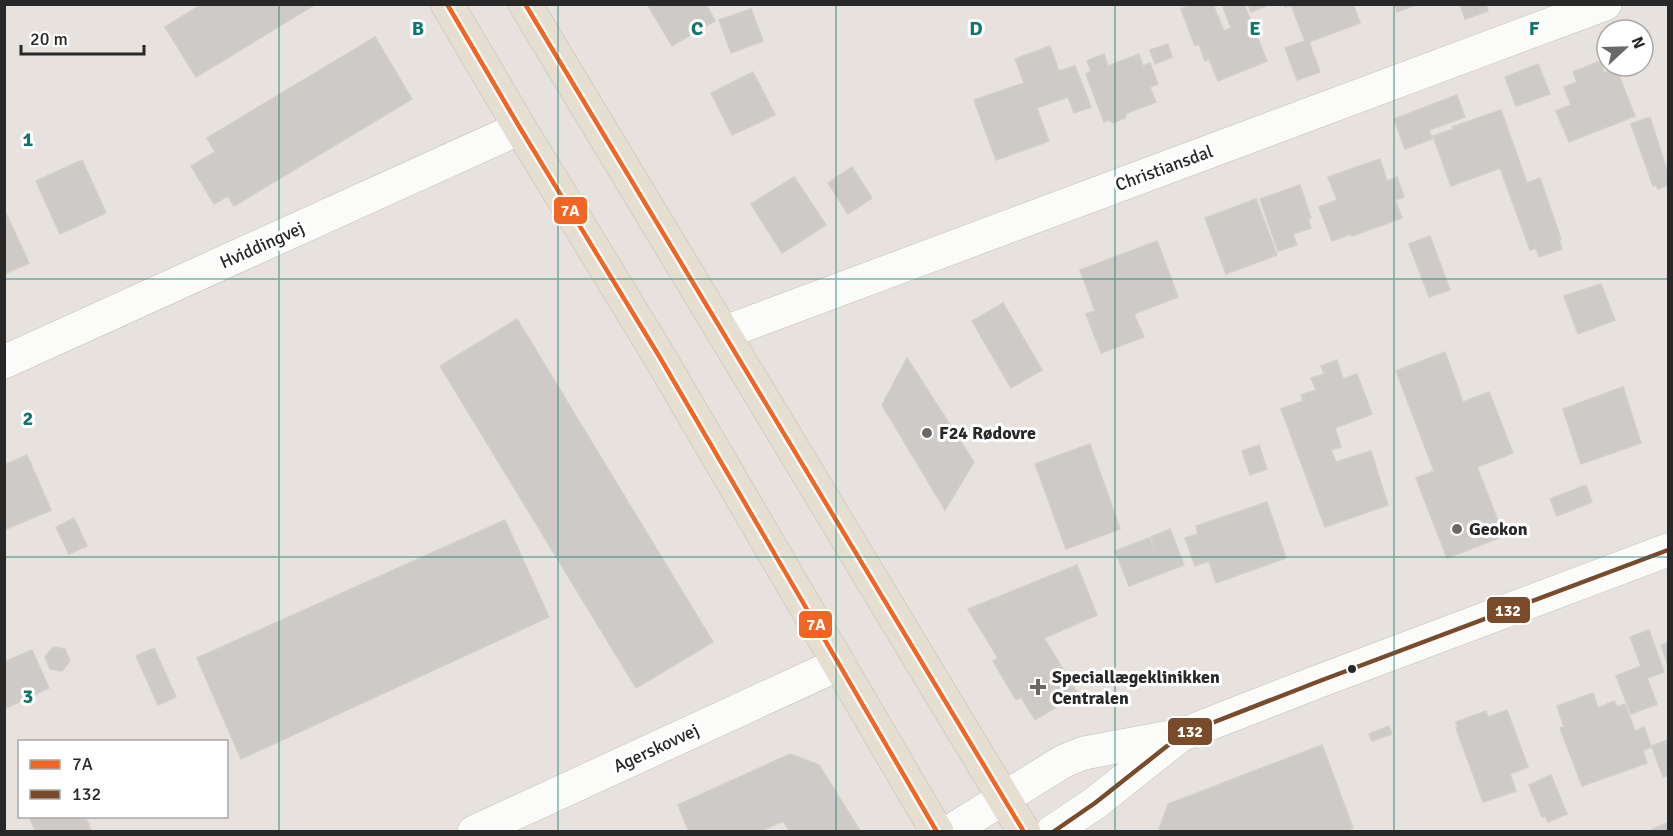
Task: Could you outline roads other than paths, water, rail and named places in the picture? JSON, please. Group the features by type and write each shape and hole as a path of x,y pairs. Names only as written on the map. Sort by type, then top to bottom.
{"main road":[{"path":"447,4 659,356 937,831"},
{"path":"525,4 1024,831"}],"street":[{"name":"Christiansdal","path":"723,333 1605,4"},
{"name":"Hviddingvej","path":"4,362 520,128"},
{"path":"949,831 1064,761 1084,753 1180,735 1668,550"},
{"name":"Agerskovvej","path":"474,831 839,664"},
{"path":"1052,831 1095,803 1180,735"}],"place":[{"name":"F24 Rødovre","path":"927,433"},
{"name":"Geokon","path":"1457,529"},
{"name":"Speciallægeklinikken Centralen","path":"1038,687"}]}
